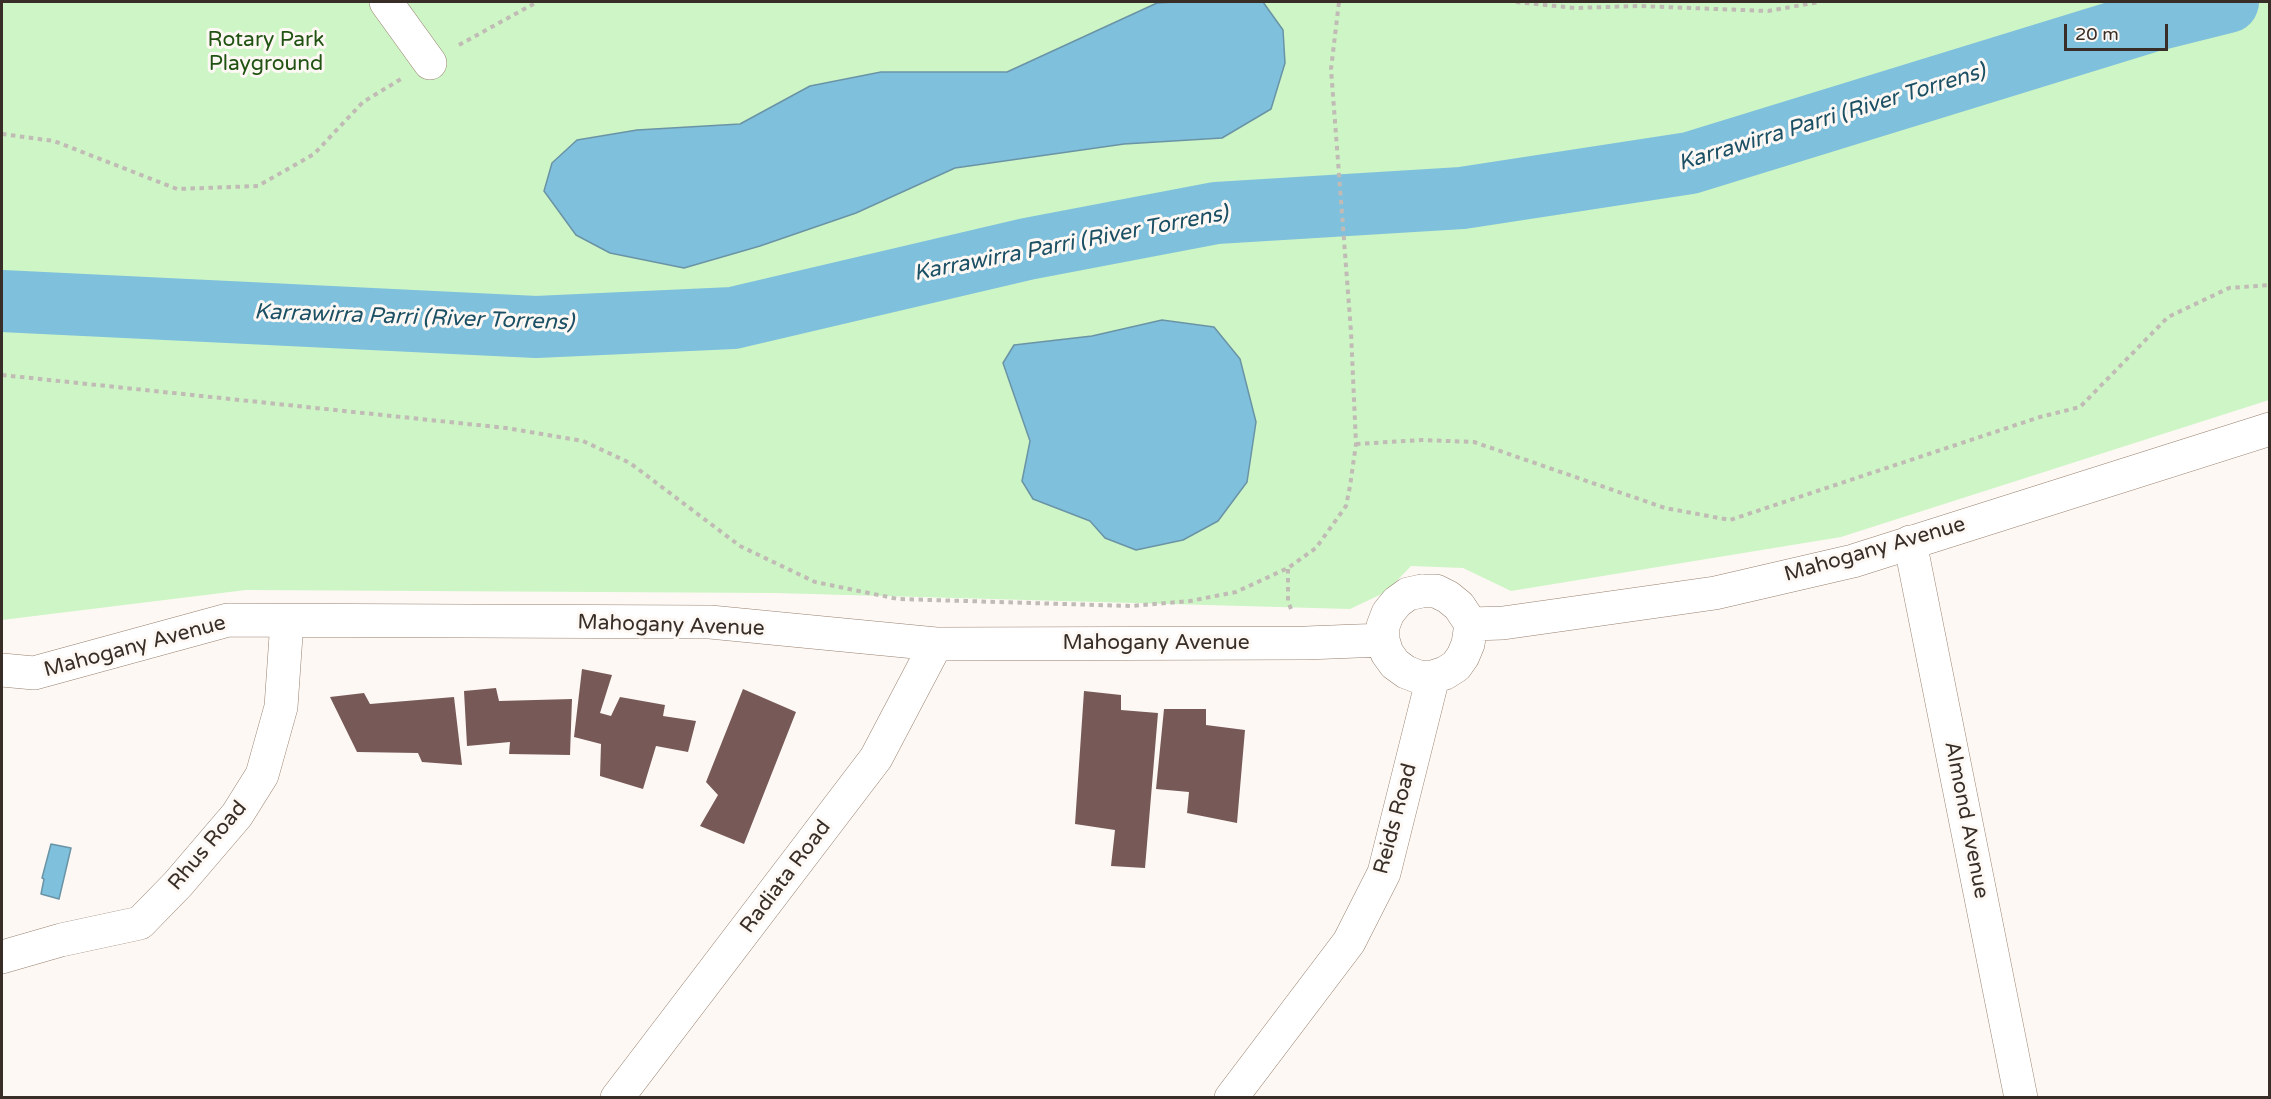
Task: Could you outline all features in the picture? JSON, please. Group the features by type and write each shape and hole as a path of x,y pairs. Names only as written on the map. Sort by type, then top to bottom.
{"street":[{"path":"386,2 430,63"},
{"name":"Mahogany Avenue","path":"1471,624 1503,623 1715,593 1853,561 2270,429"},
{"name":"Almond Avenue","path":"1910,542 2021,1098"},
{"path":"1422,591 1436,591 1448,597 1459,606 1471,624 1468,644 1463,656 1450,669 1433,677 1419,677 1395,664 1387,653 1383,640 1383,626 1396,602 1408,594 1422,591"},
{"name":"Mahogany Avenue","path":"2,670 34,674 228,620 710,622 936,644 1306,643 1383,640"},
{"name":"Rhus Road","path":"2,957 60,940 140,923 178,884 237,815 262,775 281,707 287,621"},
{"name":"Radiata Road","path":"617,1098 876,758 936,644"},
{"name":"Reids Road","path":"1231,1098 1349,942 1384,873 1433,677"}],"path":[{"path":"2,134 54,141 177,189 258,186 314,154 363,102 537,2"},
{"path":"2,375 506,428 583,441 630,463 740,546 814,582 898,599 1131,606 1190,601 1236,592 1288,568 1316,548 1346,506 1356,444 1351,332 1330,69 1339,2"},
{"path":"1516,2 1575,8 1639,6 1768,10 1819,2"},
{"path":"1356,444 1422,440 1474,442 1665,508 1730,520 2040,417 2080,407 2168,317 2229,288 2270,285"}],"green space":[{"name":"Rotary Park Playground","path":"2,2 2269,2 2269,400 1841,537 1511,591 1463,568 1411,566 1386,592 1350,609 775,593 246,590 2,620"}],"water":[{"path":"1263,2 1283,30 1285,63 1271,109 1222,138 1124,144 955,168 856,213 760,246 684,268 610,253 576,235 544,191 552,163 577,140 637,130 740,124 810,86 881,72 1007,72 1157,3"},
{"path":"1162,320 1214,327 1240,359 1256,422 1247,482 1218,521 1183,540 1136,550 1105,538 1090,521 1033,499 1022,481 1030,441 1003,363 1014,345 1092,336"},
{"path":"51,844 71,848 59,899 41,894 44,879 42,878"}],"building":[{"path":"582,669 612,675 600,713 611,716 620,697 665,705 663,716 696,721 688,752 656,746 643,789 600,776 601,744 574,737"},
{"path":"496,688 499,701 572,699 570,755 509,754 510,742 467,746 464,691"},
{"path":"743,689 796,712 744,844 700,826 718,795 706,782"},
{"path":"1084,691 1121,695 1121,710 1158,713 1145,868 1111,866 1115,830 1075,824"},
{"path":"364,693 370,704 454,697 462,765 422,762 418,753 357,752 330,697"},
{"path":"1164,709 1206,709 1206,725 1245,730 1237,823 1187,813 1189,792 1156,789"}],"waterway":[{"name":"Karrawirra Parri (River Torrens)","path":"2,301 536,327 733,318 1027,249 1216,213 1462,198 1690,163 2148,22 2228,2"}]}
